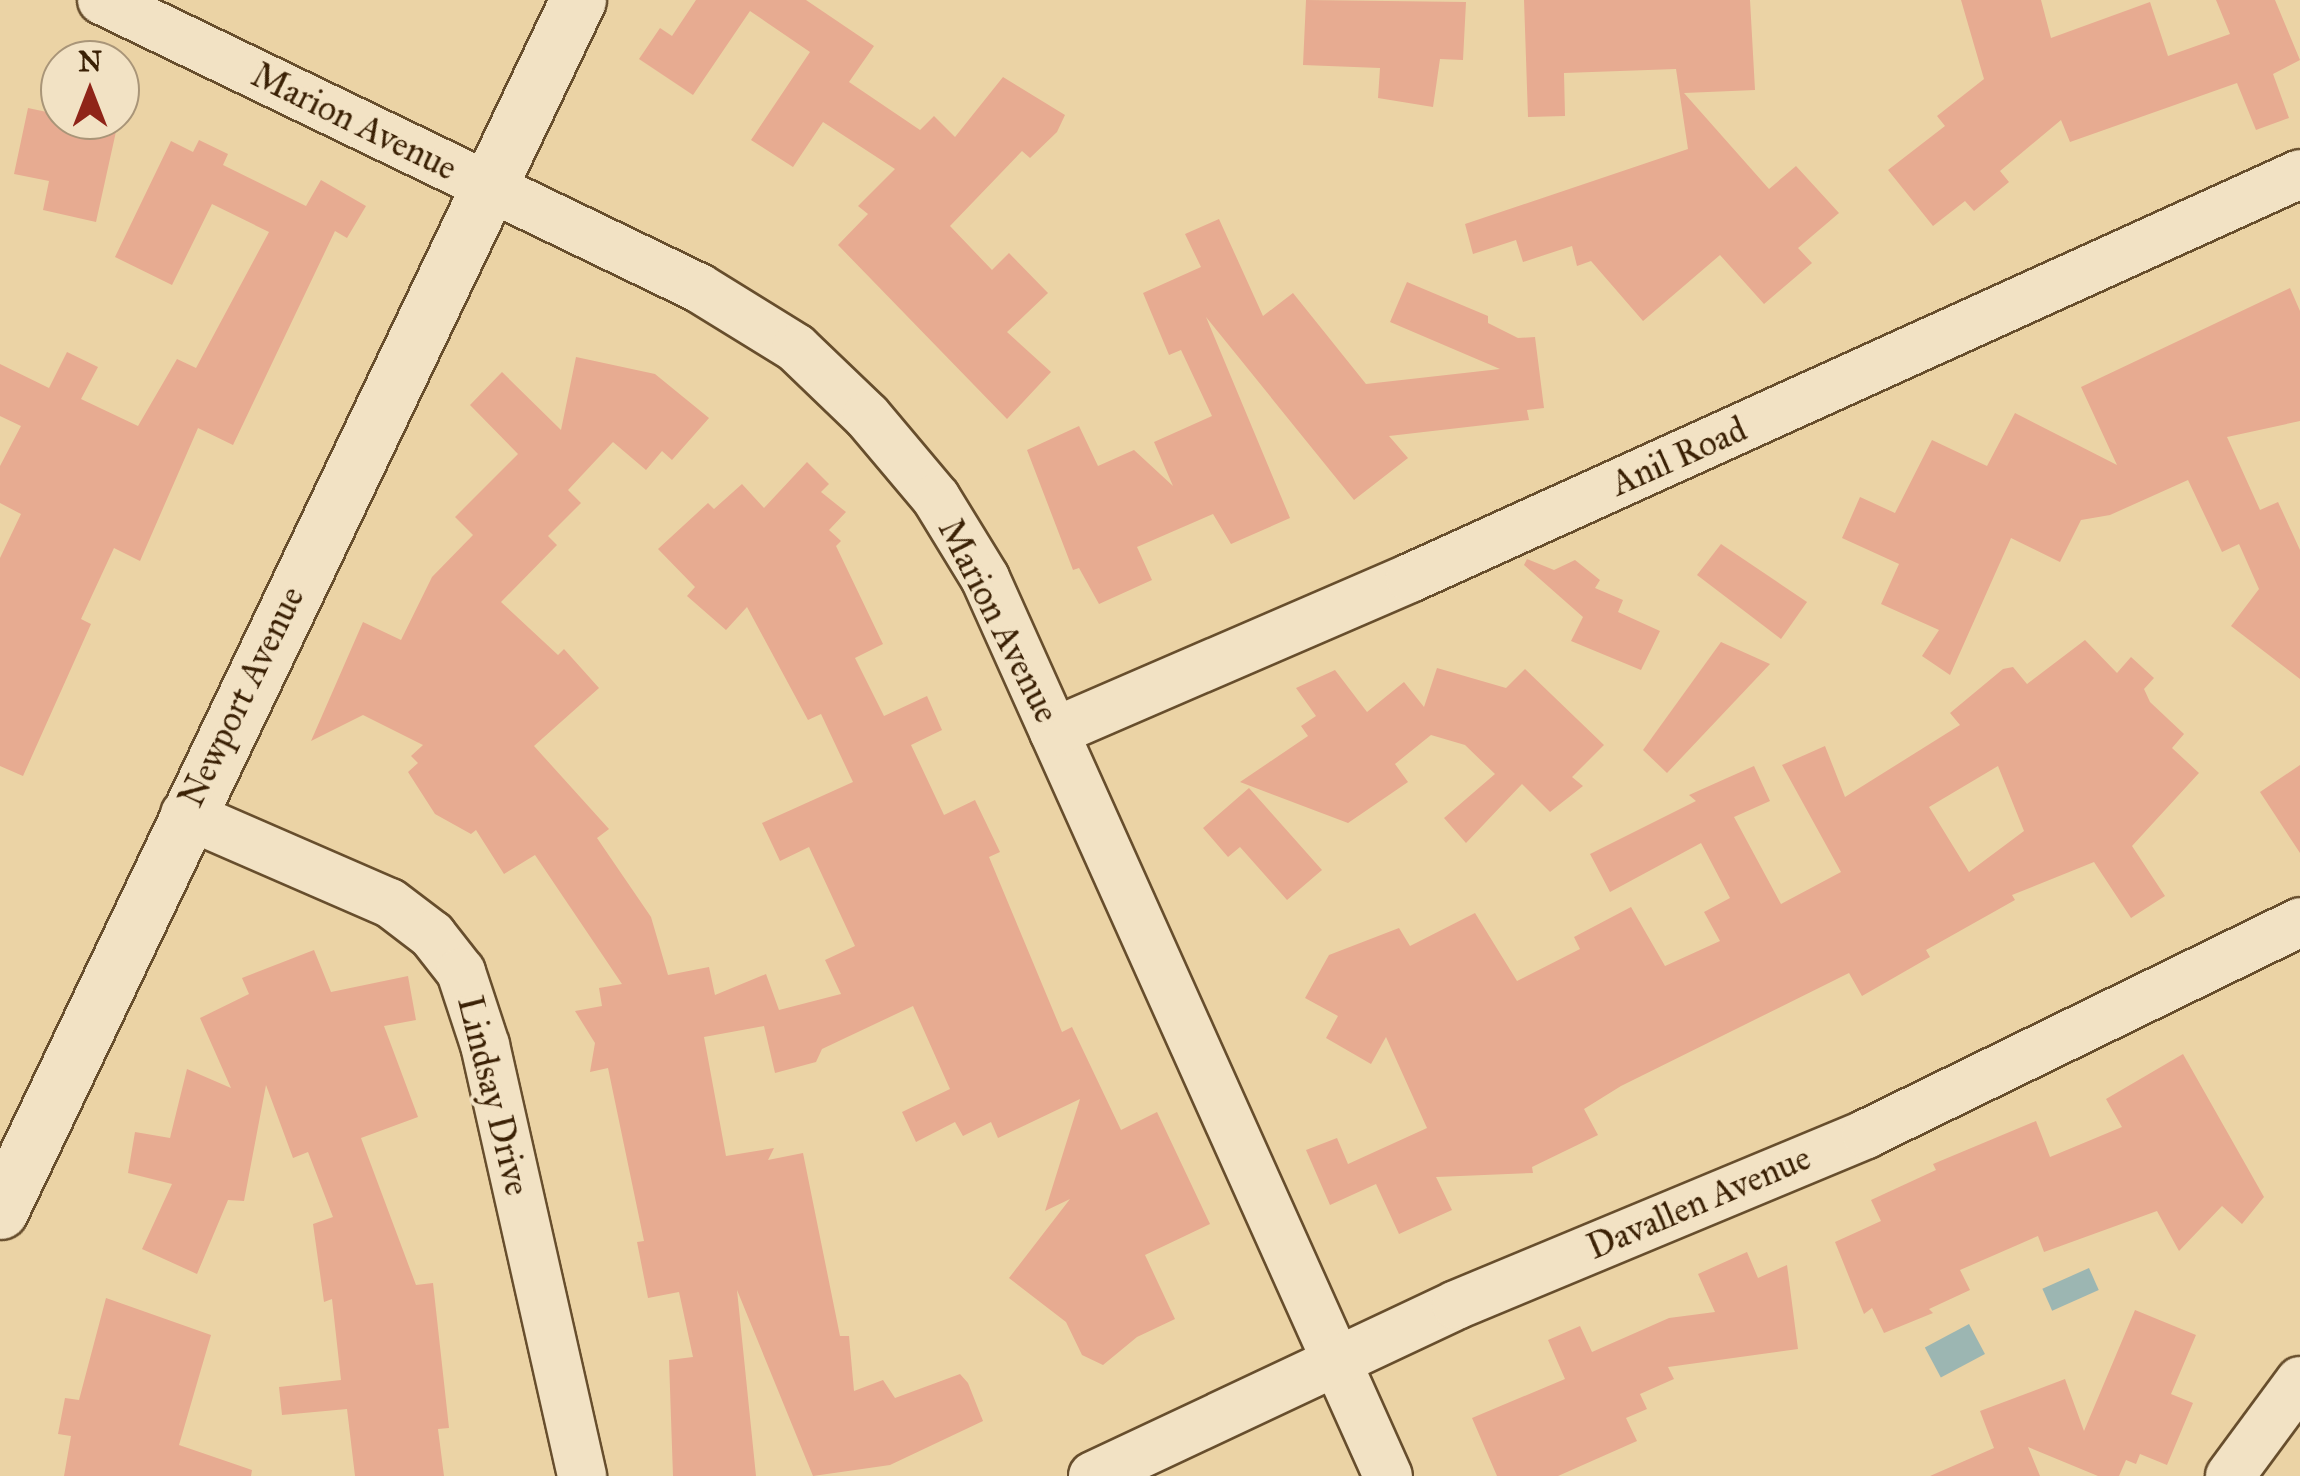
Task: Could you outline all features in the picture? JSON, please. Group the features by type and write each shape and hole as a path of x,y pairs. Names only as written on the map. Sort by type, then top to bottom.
{"street":[{"name":"Marion Avenue","path":"102,0 698,288 796,348 852,403 956,530 985,578 1388,1476"},
{"name":"Newport Avenue","path":"0,1211 185,814 578,0"},
{"name":"Anil Road","path":"1054,732 1410,578 2300,174"},
{"name":"Lindsay Drive","path":"185,814 390,903 432,935 460,972 485,1045 582,1476"},
{"name":"Davallen Avenue","path":"1093,1476 1340,1365 1456,1305 1866,1134 2300,922"},
{"path":"2230,1476 2300,1382"}],"water":[{"path":"2089,1268 2099,1290 2052,1311 2042,1289"},
{"path":"1969,1324 1985,1354 1941,1377 1925,1347"}],"building":[{"path":"696,0 806,0 874,46 849,82 920,130 934,116 955,137 1003,77 1065,115 1057,132 1030,158 1022,151 950,226 992,270 1009,253 1048,293 1007,332 1051,372 1007,419 838,245 868,214 858,206 895,169 823,122 793,167 751,140 810,52 750,11 693,95 639,59 660,28 672,36"},
{"path":"1306,0 1466,2 1463,60 1440,59 1433,107 1378,98 1380,68 1303,65"},
{"path":"1524,0 1750,0 1755,90 1684,93 1769,189 1796,166 1839,213 1798,248 1812,263 1764,304 1720,255 1643,321 1591,261 1577,266 1572,246 1523,262 1516,240 1473,254 1465,224 1688,149 1676,69 1564,73 1565,116 1528,117"},
{"path":"1961,0 2041,0 2051,38 2150,2 2168,56 2230,34 2216,0 2275,0 2300,60 2273,74 2289,118 2256,130 2237,83 2070,142 2061,120 2000,171 2009,182 1974,211 1965,201 1933,226 1888,170 1945,126 1937,116 1984,79"},
{"path":"28,108 40,111 40,140 114,140 96,222 43,210 49,181 14,174"},
{"path":"199,140 228,154 223,165 306,206 321,180 366,206 347,238 335,231 233,445 198,428 140,561 114,548 81,619 91,624 23,776 0,766 0,558 21,514 0,503 0,466 21,426 0,416 0,364 49,388 67,352 98,367 81,399 138,426 177,359 196,368 269,232 212,204 172,285 115,257 171,141 193,152"},
{"path":"1219,219 1263,316 1293,293 1366,384 1500,369 1390,322 1407,282 1488,316 1488,323 1518,338 1535,337 1544,408 1527,410 1529,420 1389,436 1408,458 1354,500 1206,317 1290,518 1231,544 1213,514 1137,547 1152,580 1099,604 1079,568 1073,570 1027,450 1079,426 1098,466 1134,450 1173,486 1154,442 1212,416 1181,350 1169,355 1143,293 1201,267 1185,234"},
{"path":"2290,288 2300,311 2300,421 2227,437 2260,510 2278,502 2300,550 2300,679 2231,626 2259,589 2239,544 2222,552 2188,480 2110,515 2081,520 2060,562 2011,538 1950,675 1922,656 1939,630 1881,604 1899,564 1842,538 1860,497 1895,513 1932,440 1987,466 2015,413 2117,465 2081,387"},
{"path":"576,357 655,374 709,418 672,460 662,451 646,470 613,442 568,490 581,503 548,536 557,545 501,602 558,655 564,649 599,688 534,746 609,829 597,838 651,917 668,975 709,967 715,995 766,974 779,1010 841,994 825,960 855,946 809,847 780,861 762,823 853,782 821,714 808,720 747,607 726,630 687,596 695,587 658,549 708,503 714,509 742,484 764,508 807,462 829,484 821,492 846,512 829,530 841,541 836,546 883,644 855,658 884,716 927,696 942,730 911,745 944,815 975,800 1000,852 989,857 1062,1032 1072,1027 1121,1130 1157,1112 1210,1224 1145,1255 1175,1319 1137,1337 1103,1365 1082,1355 1066,1322 1009,1278 1070,1199 1045,1211 1080,1099 998,1138 991,1122 963,1136 955,1122 916,1142 902,1112 950,1089 913,1006 822,1049 816,1062 775,1073 764,1026 704,1037 726,1156 774,1148 768,1160 803,1153 840,1336 849,1336 854,1391 883,1380 895,1398 960,1374 968,1383 983,1421 890,1465 813,1476 737,1290 756,1476 673,1476 669,1360 693,1357 679,1292 648,1298 637,1242 644,1241 608,1068 590,1072 595,1043 575,1011 602,1006 599,988 622,984 535,855 504,874 476,830 471,834 435,814 408,772 418,763 411,756 423,745 363,715 311,741 363,622 401,640 432,577 473,535 455,517 518,454 470,405 502,372 561,430"},
{"path":"1721,544 1807,602 1781,639 1697,575"},
{"path":"1527,559 1554,570 1575,560 1600,580 1595,588 1623,600 1618,612 1660,631 1641,670 1571,641 1583,617 1524,565"},
{"path":"2085,640 2117,673 2131,657 2154,678 2144,689 2150,702 2184,734 2172,748 2199,773 2132,846 2165,896 2131,918 2094,862 2012,895 2015,900 1926,950 1930,957 1862,996 1849,973 1621,1086 1584,1109 1598,1135 1532,1167 1533,1173 1436,1177 1452,1210 1399,1234 1376,1184 1330,1205 1306,1150 1337,1138 1348,1164 1427,1128 1386,1037 1371,1064 1326,1038 1338,1016 1305,998 1329,955 1399,928 1410,946 1475,913 1517,981 1580,949 1574,937 1631,907 1665,966 1720,941 1704,912 1730,898 1701,843 1610,892 1590,854 1696,801 1689,795 1754,766 1770,801 1734,817 1781,904 1841,872 1782,765 1825,746 1845,797 1960,725 1950,713 2003,669 2013,667 2027,684","holes":["1998,766 2024,831 1969,872 1929,807"]},
{"path":"1721,642 1770,664 1667,773 1643,750"},
{"path":"1437,668 1506,688 1525,669 1604,745 1572,777 1583,786 1550,812 1522,784 1466,843 1444,818 1495,774 1465,745 1431,735 1395,764 1408,782 1348,823 1240,782 1308,736 1301,726 1316,716 1296,688 1335,670 1367,712 1404,682 1424,707"},
{"path":"2300,765 2300,853 2260,792"},
{"path":"1249,788 1322,870 1287,900 1240,847 1228,857 1203,828"},
{"path":"314,950 331,992 408,976 416,1020 384,1026 418,1117 361,1138 416,1285 433,1283 449,1428 438,1429 444,1476 355,1476 347,1409 282,1415 279,1387 341,1380 332,1299 324,1302 313,1224 333,1217 308,1152 293,1158 266,1085 244,1201 228,1200 197,1274 142,1249 172,1184 128,1173 135,1132 170,1138 187,1069 231,1088 200,1018 249,994 242,978"},
{"path":"2183,1054 2264,1197 2242,1224 2222,1206 2179,1251 2157,1211 2044,1252 2038,1236 1960,1270 1970,1290 1929,1309 1933,1313 1884,1333 1872,1308 1864,1314 1835,1242 1881,1221 1871,1200 1936,1170 1933,1164 2036,1121 2050,1157 2122,1127 2106,1099"},
{"path":"1747,1252 1758,1278 1787,1265 1798,1349 1668,1367 1674,1379 1640,1394 1647,1409 1626,1418 1637,1441 1558,1476 1497,1476 1472,1418 1565,1379 1548,1340 1580,1326 1592,1352 1669,1318 1715,1312 1698,1274"},
{"path":"106,1298 211,1335 179,1445 252,1470 251,1476 64,1476 71,1436 58,1434 65,1398 79,1400"},
{"path":"2135,1310 2196,1335 2171,1394 2193,1403 2167,1465 2140,1454 2136,1464 2126,1460 2119,1476 2098,1476 2028,1447 2040,1476 1930,1476 1994,1448 1980,1411 2065,1379 2084,1431"}]}
